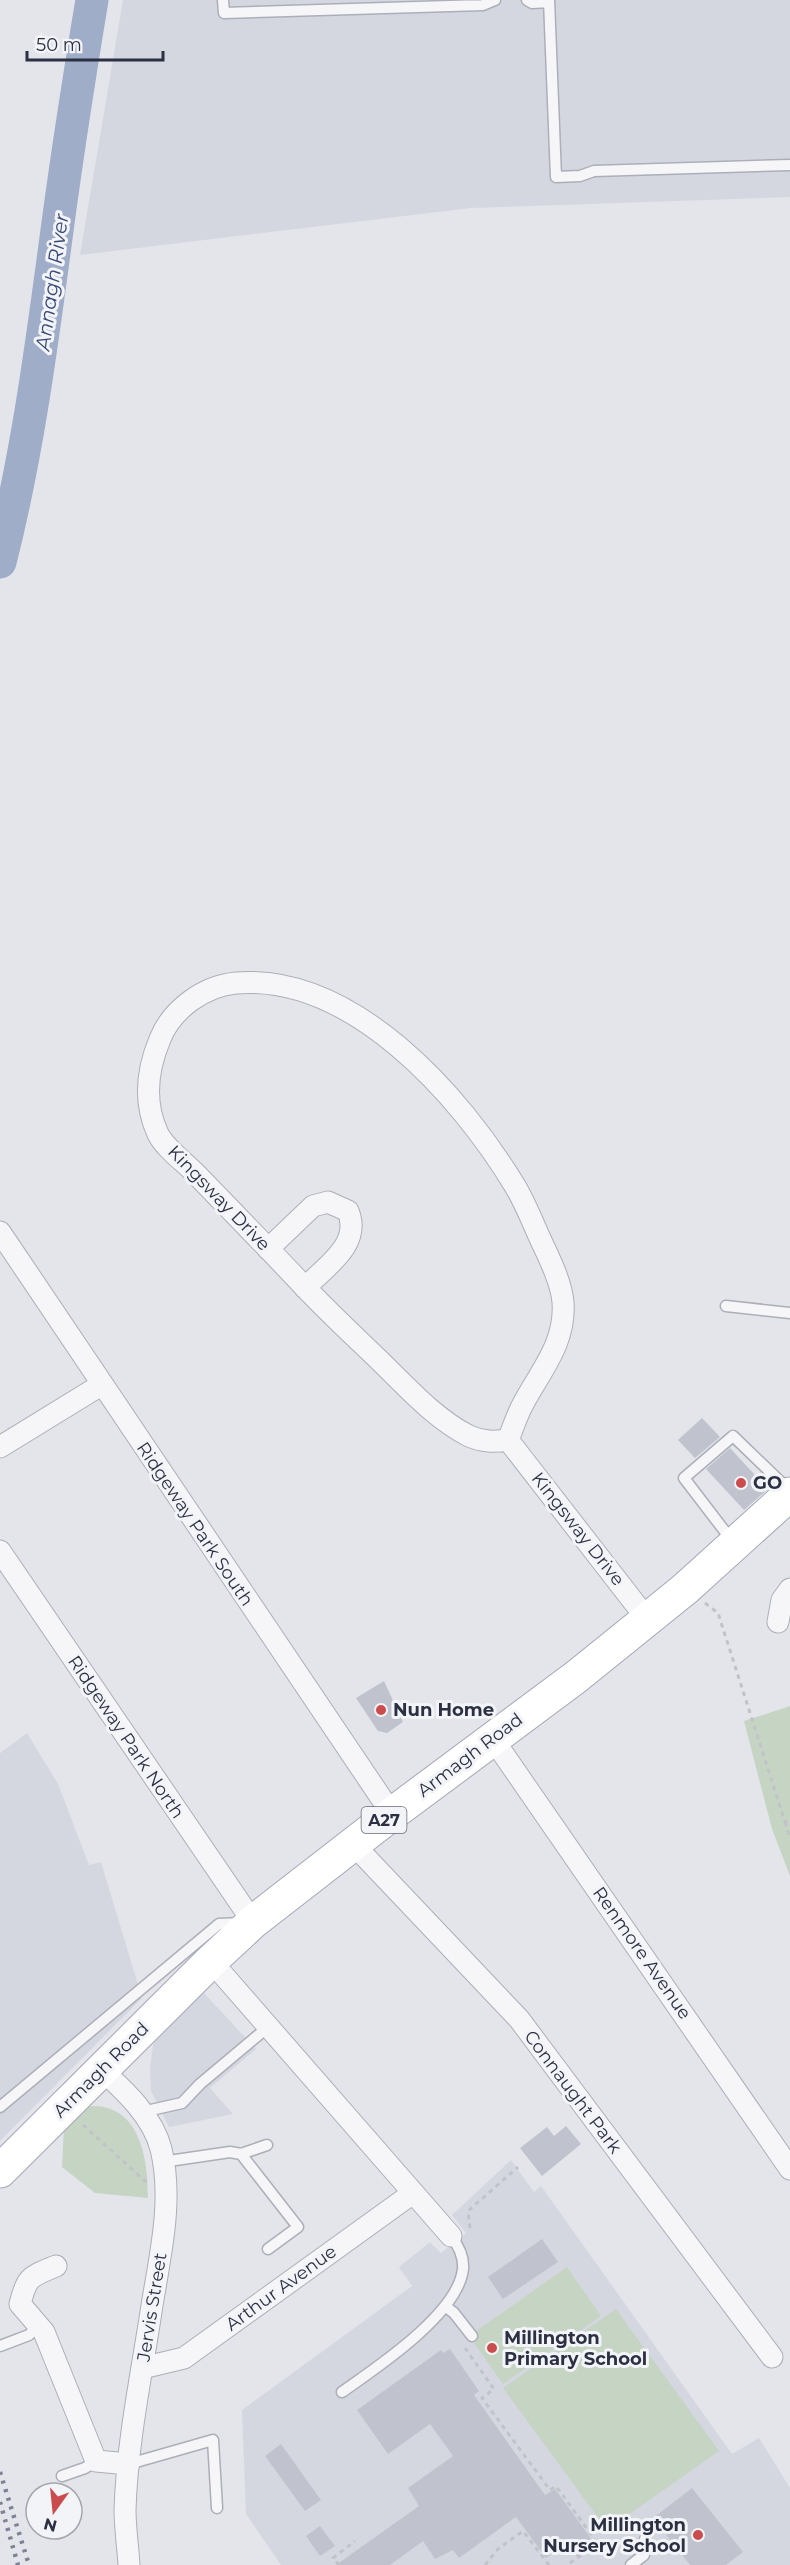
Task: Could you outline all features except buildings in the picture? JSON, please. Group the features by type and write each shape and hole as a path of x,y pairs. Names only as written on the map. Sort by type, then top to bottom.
{"main road":[{"name":"Armagh Road","path":"0,2171 211,1961 254,1922 685,1588 790,1493"}],"street":[{"name":"Kingsway Drive","path":"259,981 316,994 356,1014 419,1067 484,1138 518,1190 549,1260 563,1300 559,1339 544,1372 523,1404 508,1440 489,1442 468,1436 425,1404 305,1288 159,1136 147,1099 150,1064 162,1034 177,1013 196,995 224,984 259,981"},
{"path":"268,1249 313,1206 328,1202 348,1211 353,1233 346,1246 305,1288"},
{"name":"Ridgeway Park South","path":"0,1232 392,1814"},
{"path":"0,1448 101,1385"},
{"name":"Kingsway Drive","path":"508,1440 647,1618"},
{"name":"Ridgeway Park North","path":"0,1551 254,1922"},
{"path":"778,1622 782,1600 790,1589"},
{"name":"Renmore Avenue","path":"493,1739 790,2169"},
{"name":"Connaught Park","path":"354,1845 519,2019 772,2357"},
{"path":"211,1961 451,2236"},
{"name":"Jervis Street","path":"102,2070 150,2123 161,2149 163,2170 165,2220 129,2464 125,2511 129,2565"},
{"name":"Arthur Avenue","path":"142,2368 184,2358 413,2193"},
{"path":"56,2267 36,2275 25,2284 20,2304 44,2332 96,2461 129,2464"}],"lane":[{"path":"223,0 224,13 495,0"},
{"path":"527,0 532,3 549,1 556,177 580,176 594,171 790,165"},
{"path":"726,1306 790,1313"},
{"path":"735,1545 684,1478 733,1436 790,1493"},
{"path":"0,2107 219,1924 254,1922"},
{"path":"142,2112 182,2103 200,2084 268,2027"},
{"path":"163,2170 230,2152 241,2154 267,2145"},
{"path":"241,2154 298,2227 268,2249"},
{"path":"342,2392 402,2349 449,2309 463,2270 457,2243 451,2236"},
{"path":"449,2309 472,2336"},
{"path":"0,2346 29,2335 39,2325"},
{"path":"129,2464 213,2440 217,2508"},
{"path":"62,2476 85,2468 96,2461"},
{"path":"631,2565 644,2555 645,2539"}],"path":[{"path":"685,1588 718,1613 790,1839"},
{"path":"785,1822 790,1822"},
{"path":"64,2108 144,2181 163,2170"},
{"path":"472,2236 468,2211 518,2167"},
{"path":"449,2309 448,2323 494,2389 482,2398 550,2490 556,2486 598,2544 567,2565"},
{"path":"485,2565 498,2549 523,2531 549,2565"},
{"path":"339,2565 333,2558 355,2541"}],"shaded area":[{"path":"123,0 790,0 790,197 471,208 80,255"},
{"path":"27,1733 58,1784 89,1865 101,1862 142,1998 0,2141 0,1753"},
{"path":"203,1992 256,2049 210,2088 233,2114 169,2127 151,2091 150,2068 154,2039"},
{"name":"Millington Primary School","path":"511,2160 534,2192 541,2186 732,2454 759,2438 790,2488 790,2565 281,2565 246,2514 242,2410 412,2286 399,2267 430,2242 441,2253 466,2233 452,2215"}],"green space":[{"path":"790,1706 790,1876 772,1829 744,1721"},
{"path":"91,2106 108,2108 121,2115 131,2125 143,2152 148,2198 95,2193 62,2167 64,2128 82,2110"},
{"path":"567,2267 601,2316 503,2384 469,2336"},
{"path":"616,2309 719,2451 607,2530 503,2388"}],"waterway":[{"name":"Annagh River","path":"0,562 32,408 92,0"}],"railway":[{"path":"0,2472 29,2565"},
{"path":"0,2502 18,2565"}],"place":[{"name":"GO","path":"741,1483"},
{"name":"Nun Home","path":"381,1710"},
{"name":"Millington Primary School","path":"492,2348"},
{"name":"Millington Nursery School","path":"698,2535"}]}
